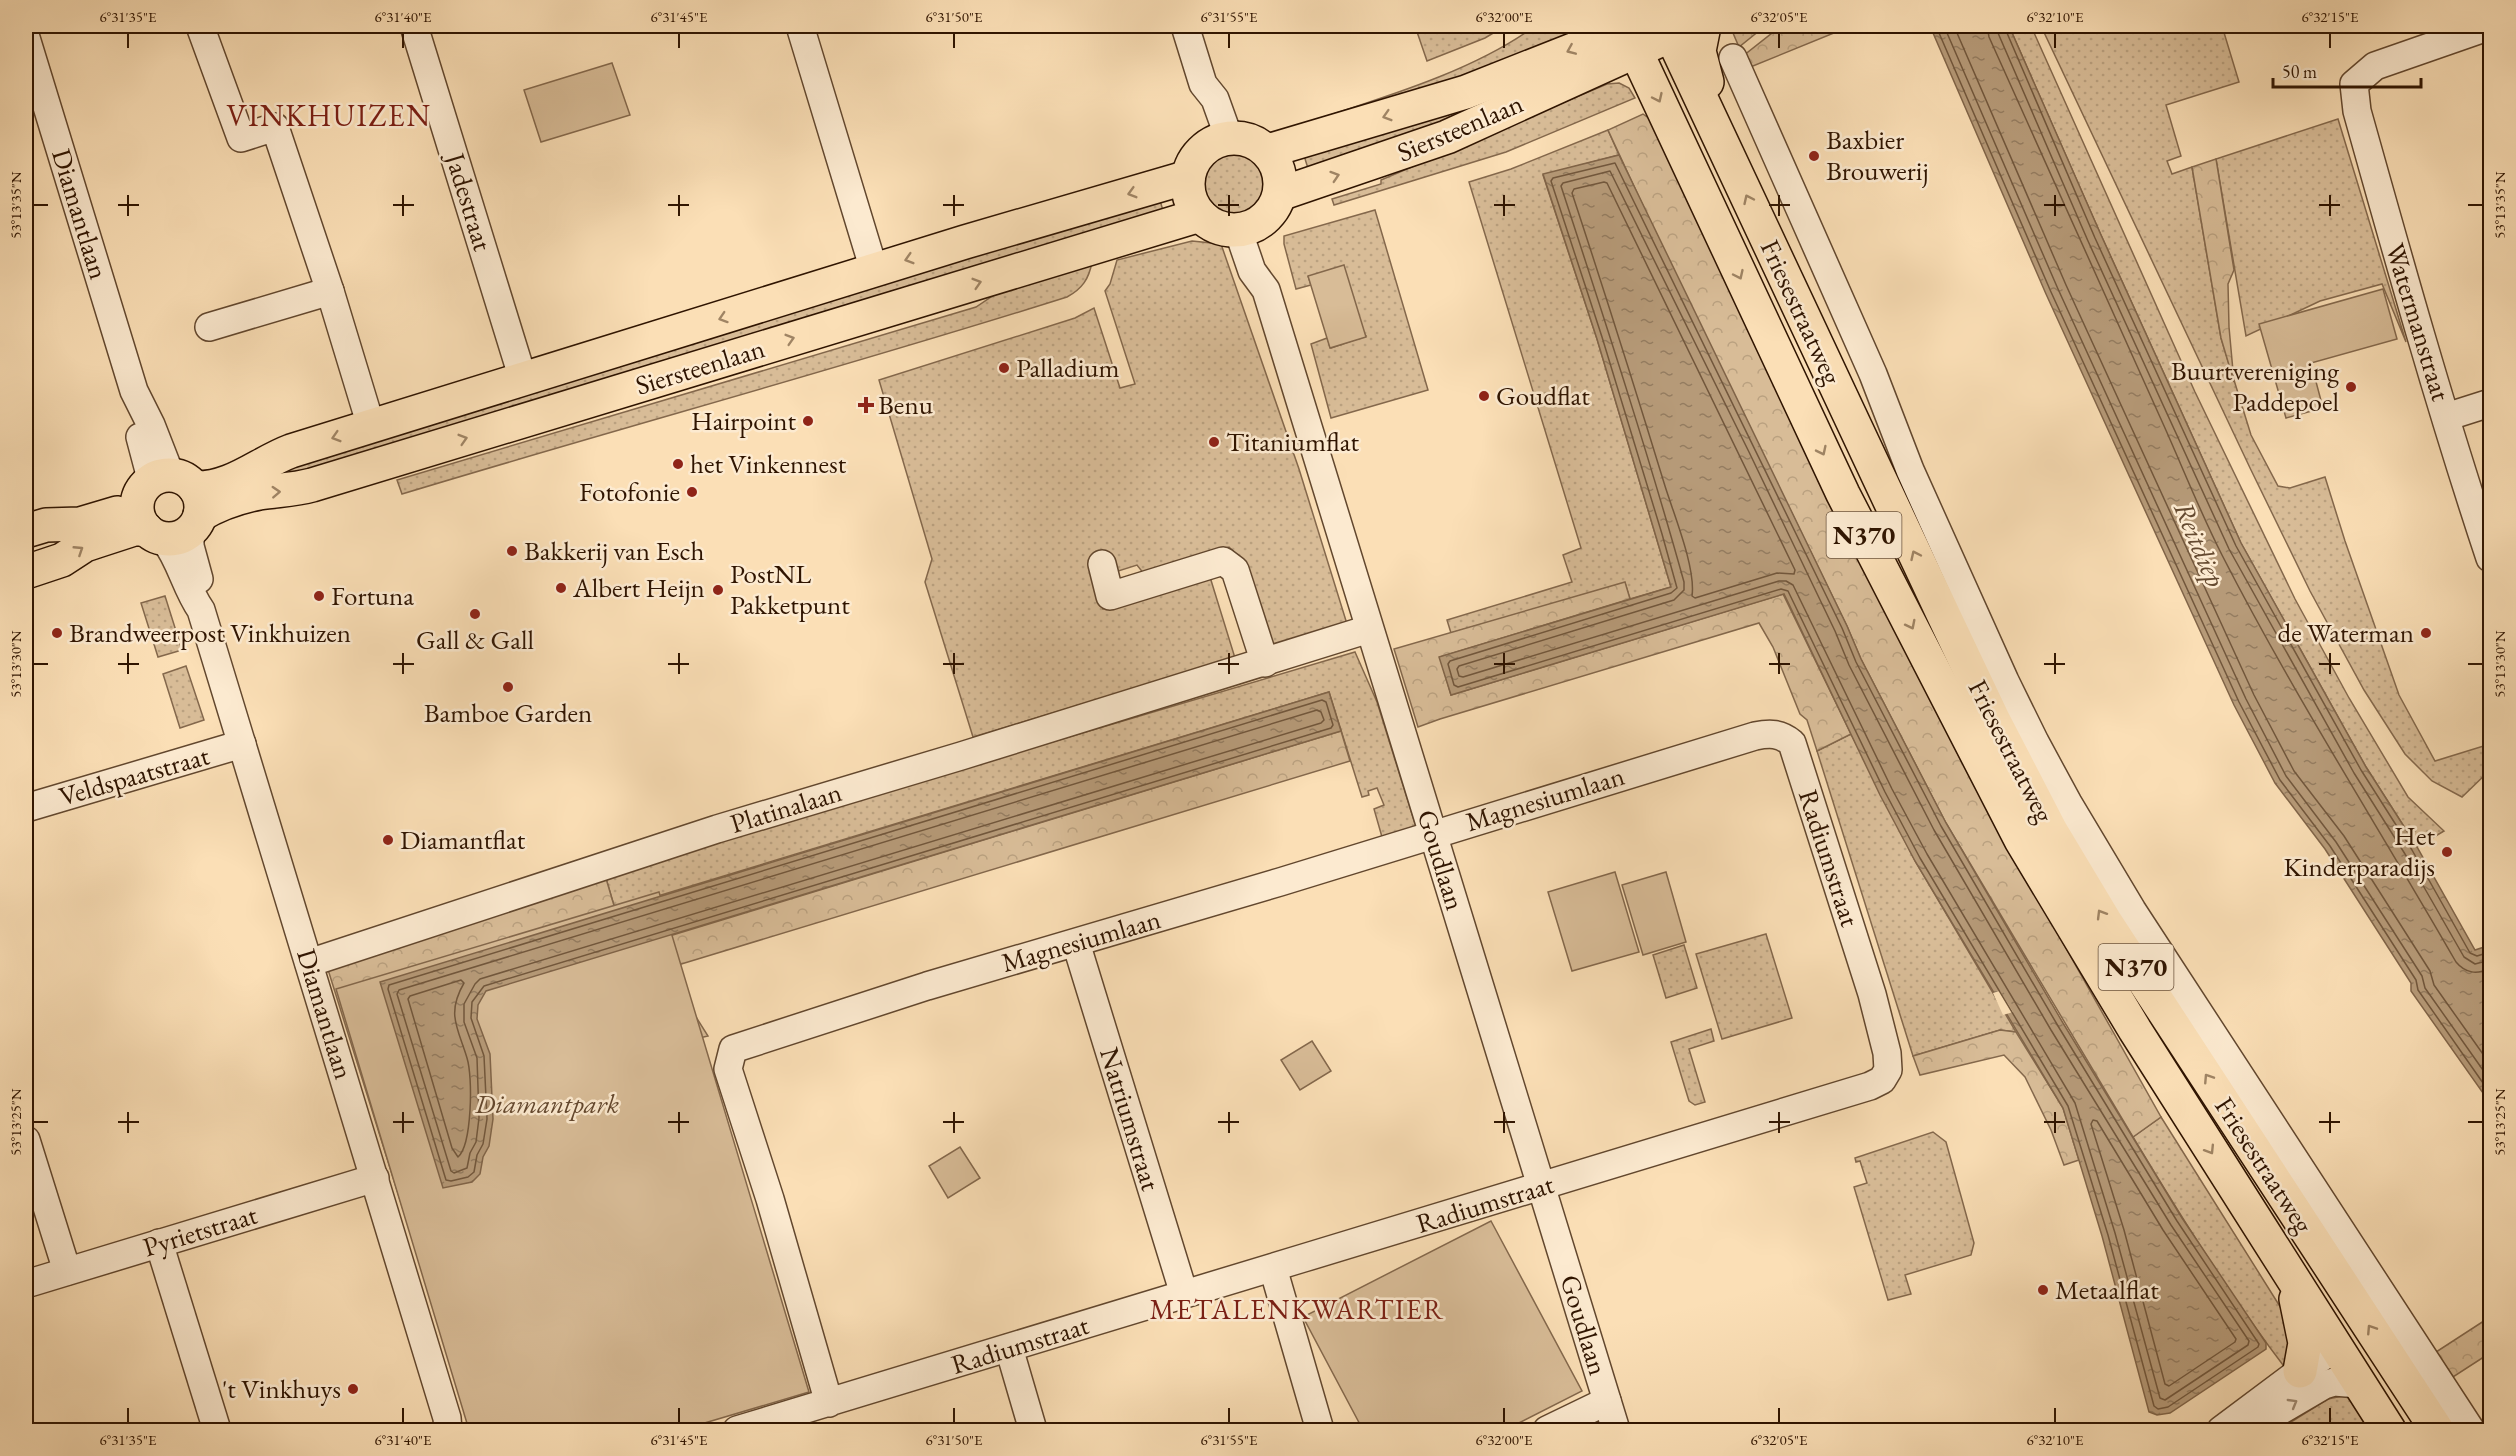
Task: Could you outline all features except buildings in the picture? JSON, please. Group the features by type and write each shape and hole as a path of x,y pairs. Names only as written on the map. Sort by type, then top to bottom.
{"main road":[{"name":"N370","path":"1704,26 1699,42 1699,59 1729,159"},
{"name":"Friesestraatweg","path":"1676,28 1729,159 1993,719 2051,831 2105,921 2431,1422"},
{"path":"1628,34 1676,28"},
{"name":"Siersteenlaan","path":"1268,151 1466,92 1575,49 1628,34"},
{"name":"Siersteenlaan","path":"1280,194 1447,137 1628,34"},
{"name":"Friesestraatweg","path":"1628,34 1838,484 1992,786 2076,936 2389,1431"},
{"path":"1221,140 1249,140 1268,151 1280,172 1280,194 1270,213 1247,227 1216,226 1200,215 1191,200 1188,177 1198,155 1221,140"},
{"name":"Siersteenlaan","path":"26,572 62,560 85,545 134,529 207,488 243,477 285,453 874,270 1188,177"},
{"name":"Siersteenlaan","path":"26,531 46,525 81,524 127,510 212,508 248,495 312,486 1200,215"},
{"path":"2292,1280 2305,1343 2300,1371"},
{"path":"2336,1349 2349,1350 2367,1358 2431,1422"}],"street":[{"path":"26,31 44,26"},
{"path":"200,26 241,138 275,127 330,291 371,426"},
{"name":"Jadestraat","path":"414,26 522,379"},
{"path":"800,26 874,270"},
{"path":"1185,26 1203,84 1215,99 1221,140"},
{"name":"Watermanstraat","path":"2490,26 2375,66 2354,84 2357,111 2457,459 2490,558"},
{"name":"Diamantlaan","path":"26,38 134,391 151,425 167,466 173,550 189,592 201,610 450,1426"},
{"name":"Friesestraatweg","path":"1732,58 1873,374 1910,470 2005,681 2046,762 2132,910 2470,1431"},
{"name":"Goudlaan","path":"1247,227 1268,267 1266,290 1616,1431"},
{"path":"209,327 330,291"},
{"path":"2446,417 2490,404"},
{"path":"1102,564 1110,596 1223,561 1235,570 1265,663"},
{"name":"Platinalaan","path":"309,963 717,829 1265,663 1369,629"},
{"name":"Magnesiumlaan","path":"830,1403 770,1199 728,1069 733,1049 927,986 1269,886 1755,736 1769,733 1783,735"},
{"name":"Radiumstraat","path":"743,1430 1870,1086 1882,1080 1888,1070 1887,1053 1872,994 1797,754 1792,743 1783,735"},
{"name":"Veldspaatstraat","path":"26,808 242,744"},
{"name":"Natriumstraat","path":"1076,943 1185,1294"},
{"path":"26,1140 67,1271"},
{"name":"Pyrietstraat","path":"26,1284 375,1178"},
{"path":"159,1243 217,1431"},
{"path":"1273,1268 1320,1431"},
{"path":"1009,1348 1033,1431"},
{"path":"2221,1431 2300,1371 2336,1349"},
{"path":"2241,1431 2256,1425 2324,1385 2334,1382 2359,1384"},
{"path":"1547,1431 1607,1401"}],"green space":[{"path":"1415,26 1505,26 1485,38 1427,61"},
{"path":"1535,26 1583,26 1524,59 1294,127 1419,85 1481,58"},
{"path":"1730,26 1765,26 1739,47"},
{"path":"1781,26 1851,26 1748,68 1743,56"},
{"path":"2009,26 2031,26 2195,392 2295,599 2349,698 2408,797 2444,831 2417,847 2366,767 2241,543"},
{"path":"2041,26 2222,26 2239,82 2166,105 2181,156 2167,161 2172,174 2192,167 2221,338 2251,435 2278,486 2290,488 2325,477 2399,695 2435,761 2490,744 2490,770 2462,797 2432,781 2405,754 2364,690 2310,591 2251,470"},
{"path":"612,63 630,115 541,142 524,90"},
{"path":"1619,83 1629,88 1635,98 1506,152 1334,205 1332,199 1381,184 1381,180 1607,84"},
{"path":"1469,99 1473,110 1310,175 1302,149"},
{"path":"1643,114 1654,122 1869,578 1968,774 2161,1117 2133,1137 1946,823 1861,659 1670,264 1608,130"},
{"path":"2338,119 2406,342 2382,284 2320,301 2246,336 2216,159"},
{"path":"1608,130 1619,155 1543,175 1597,339 1671,587 1630,599 1625,583 1451,633 1447,620 1572,582 1563,555 1581,548 1469,182 1511,169"},
{"path":"1227,149 1241,149 1254,155 1263,164 1269,177 1267,197 1259,209 1241,219 1227,219 1214,213 1205,204 1199,191 1199,177 1205,164 1214,155"},
{"path":"2216,159 2234,270 2228,284 2234,382 2221,338 2192,167"},
{"path":"1158,193 1165,218 303,483 258,476"},
{"path":"1375,210 1428,390 1331,418 1311,344 1327,338 1331,348 1366,336 1308,276 1311,285 1296,289 1284,236"},
{"path":"1192,241 1221,244 1299,469 1347,624 1263,648 1234,552 1229,547 1144,574 1137,565 1099,577 1103,609 1210,577 1235,658 973,737 925,582 932,559 879,380 1075,318 1094,308 1120,388 1135,384 1105,291 1110,284 1117,260"},
{"path":"1092,262 1084,283 1067,297 402,494 397,480 976,307 1000,291"},
{"path":"1344,265 1366,337 1330,348 1308,276"},
{"path":"2383,289 2397,339 2311,363 2323,408 2286,418 2259,324"},
{"path":"1625,582 1630,599 1440,657 1451,695 1783,594 1851,734 1817,751 1807,720 1800,714 1773,647 1759,623 1418,727 1394,649"},
{"path":"165,596 182,650 158,657 141,603"},
{"path":"1355,652 1377,702 1416,827 1382,837 1374,809 1384,805 1377,788 1368,791 1369,795 1362,797 1329,692 615,909 605,875"},
{"path":"186,666 204,720 180,728 163,674"},
{"path":"1341,731 1350,761 678,965 691,1009 708,1036 695,1039 653,941"},
{"path":"1851,734 1915,861 2016,1032 2000,1030 1913,1056 1817,751"},
{"path":"1615,872 1639,952 1572,971 1548,892"},
{"path":"1666,872 1686,942 1643,955 1622,885"},
{"path":"605,875 615,909 411,1235 325,960"},
{"name":"Diamantpark","path":"659,892 809,1392 681,1430 469,1430 336,989"},
{"path":"1766,934 1792,1018 1722,1039 1696,954"},
{"path":"1684,945 1697,988 1666,998 1653,955"},
{"path":"1711,1029 1714,1041 1689,1049 1705,1102 1695,1105 1689,1101 1671,1042"},
{"path":"2000,1030 2016,1032 2063,1108 2079,1160 2064,1165 2051,1130 2025,1077 2004,1055 1920,1075 1913,1056"},
{"path":"1312,1041 1331,1071 1300,1090 1281,1060"},
{"path":"2161,1117 2291,1324 2286,1369 2225,1284 2133,1137"},
{"path":"1933,1132 1946,1142 1974,1243 1971,1255 1905,1275 1911,1294 1888,1300 1854,1187 1867,1183 1860,1161 1856,1162 1855,1158"},
{"path":"960,1147 980,1178 948,1198 929,1166"},
{"path":"1491,1221 1582,1391 1505,1430 1363,1430 1303,1317"},
{"path":"2490,1317 2490,1353 2453,1377 2436,1352"},
{"path":"2347,1395 2370,1430 2278,1430 2328,1399"}],"water":[{"name":"Reitdiep","path":"1930,26 2009,26 2241,543 2366,767 2417,847 2475,950 2490,945 2490,1103 2411,991 2411,983 2325,849 2275,783 2234,705 2046,294"},
{"path":"1619,155 1861,659 1946,823 2063,1023 2182,1218 2266,1343 2266,1349 2170,1413 2157,1415 2149,1412 2102,1236 2063,1108 1915,861 1880,795 1784,594 1451,695 1439,657 1671,587 1597,339 1543,174"},
{"path":"1329,692 1341,731 486,991 478,1005 477,1019 490,1054 493,1119 489,1146 483,1157 480,1174 472,1182 443,1188 380,982"}],"pier":[{"path":"2000,991 2013,1012 2003,1015 1993,993"}],"place":[{"name":"Baxbier Brouwerij","path":"1814,156"},
{"name":"Palladium","path":"1004,368"},
{"name":"Buurtvereniging Paddepoel","path":"2351,387"},
{"name":"Goudflat","path":"1484,396"},
{"name":"Benu","path":"866,405"},
{"name":"Hairpoint","path":"808,421"},
{"name":"Titaniumflat","path":"1214,442"},
{"name":"het Vinkennest","path":"678,464"},
{"name":"Fotofonie","path":"692,492"},
{"name":"Bakkerij van Esch","path":"512,551"},
{"name":"Albert Heijn","path":"561,588"},
{"name":"PostNL Pakketpunt","path":"718,590"},
{"name":"Fortuna","path":"319,596"},
{"name":"Gall & Gall","path":"475,614"},
{"name":"Brandweerpost Vinkhuizen","path":"57,633"},
{"name":"de Waterman","path":"2426,633"},
{"name":"Bamboe Garden","path":"508,687"},
{"name":"Diamantflat","path":"388,840"},
{"name":"Het Kinderparadijs","path":"2447,852"},
{"name":"Metaalflat","path":"2043,1290"},
{"name":"'t Vinkhuys","path":"353,1389"}],"district":[{"name":"VINKHUIZEN","path":"329,116"},
{"name":"METALENKWARTIER","path":"1297,1309"}]}
